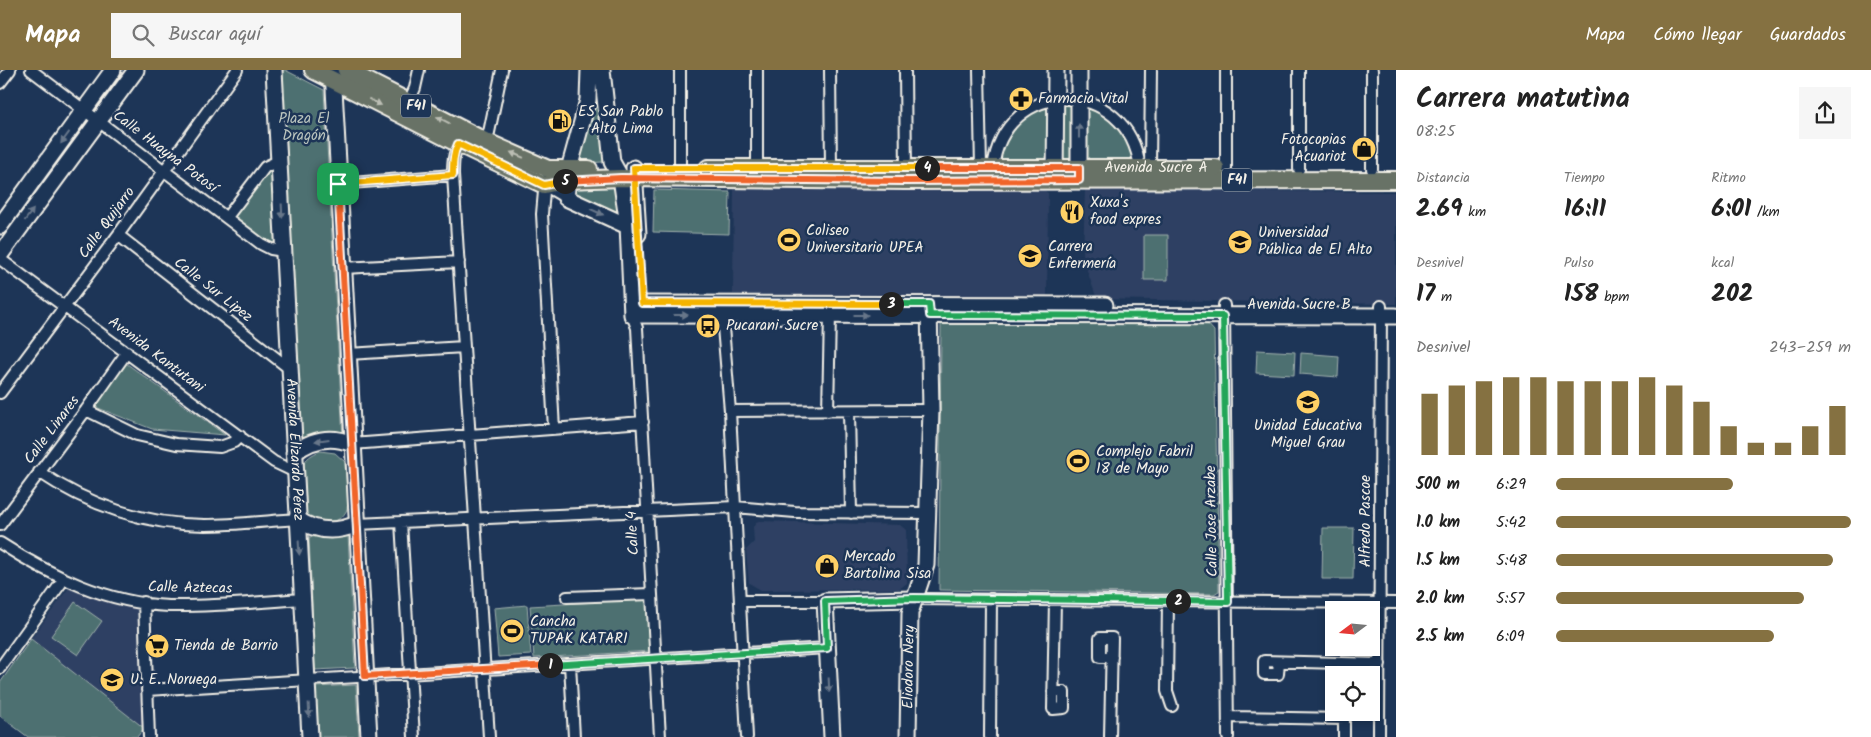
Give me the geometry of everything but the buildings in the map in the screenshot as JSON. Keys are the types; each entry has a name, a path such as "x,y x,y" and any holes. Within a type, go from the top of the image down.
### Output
{"main road":[{"name":"F41","path":"313,70 332,75 458,144 544,185 568,175 626,173"},
{"name":"F41","path":"346,70 487,142 568,175"},
{"name":"Avenida Sucre A","path":"626,173 680,168 831,168 906,174 990,162 1056,174"},
{"name":"Avenida Sucre A","path":"1079,174 1145,168 1396,169"},
{"name":"Avenida Sucre A","path":"626,173 1079,174 1396,180"}],"street":[{"path":"0,83 10,70"},
{"name":"Calle Huayna Potosí","path":"31,70 261,244 271,249 284,251"},
{"path":"0,226 113,70"},
{"path":"0,255 136,70"},
{"name":"Calle Quijarro","path":"0,393 118,235 237,70"},
{"name":"Avenida Elizardo Pérez","path":"274,70 310,737"},
{"path":"408,102 415,88 419,70"},
{"path":"487,142 502,70"},
{"path":"680,70 680,168"},
{"path":"756,70 758,168"},
{"path":"830,70 831,168"},
{"path":"905,70 906,174"},
{"path":"980,70 980,150 990,162"},
{"path":"1056,70 1056,174"},
{"path":"1078,70 1079,174"},
{"path":"1145,168 1151,70"},
{"path":"1226,70 1226,168"},
{"path":"1299,169 1300,70"},
{"path":"1372,70 1372,169"},
{"path":"598,72 612,162 626,173 633,228 637,313"},
{"path":"566,198 568,175 588,100 598,72"},
{"path":"332,75 369,737"},
{"path":"990,162 1002,135 1014,120 1037,104 1056,99 1079,99 1100,107 1120,122 1134,144 1145,168"},
{"path":"458,144 453,160 453,175 489,737"},
{"path":"980,150 990,162"},
{"path":"227,217 265,167 280,162"},
{"path":"548,168 544,185 542,214 554,429"},
{"path":"338,184 453,175"},
{"path":"544,185 566,198 633,228"},
{"name":"Calle Sur Lipez","path":"118,235 290,369"},
{"name":"Avenida Kantutani","path":"0,259 274,462 295,472"},
{"path":"343,268 459,262"},
{"name":"Avenida Sucre B","path":"637,313 830,315 929,310"},
{"name":"Avenida Sucre B","path":"637,313 929,310 1388,311"},
{"name":"Eliodoro Nery","path":"908,737 909,628 914,598 926,565 931,410 929,310"},
{"name":"Calle Jose Arzabe","path":"1224,310 1228,737"},
{"name":"Alfredo Pascoe","path":"1380,603 1388,311"},
{"name":"Calle 4","path":"637,313 660,737"},
{"path":"722,315 730,411 747,737"},
{"path":"828,411 830,315"},
{"path":"348,354 464,348"},
{"name":"Calle Linares","path":"0,525 127,352"},
{"path":"86,410 137,434 176,444 220,447 234,442 240,436"},
{"path":"730,411 931,410"},
{"path":"849,411 851,513"},
{"path":"294,453 306,444 319,440 340,440 352,444 643,422"},
{"path":"39,472 90,501 116,510 162,521 205,525 297,519 308,526 326,530 345,528 357,524 735,507 795,512 927,513"},
{"path":"402,522 414,737"},
{"name":"Calle Aztecas","path":"0,543 64,579 107,595 144,602 168,606 302,599"},
{"path":"0,668 64,579"},
{"path":"567,598 651,594"},
{"path":"740,601 914,598 1325,603"},
{"path":"990,737 991,599"},
{"path":"1053,692 1055,600"},
{"path":"825,601 832,737"},
{"path":"1168,601 1167,691 1172,706"},
{"path":"144,602 149,737"},
{"path":"1380,603 1396,603"},
{"path":"147,690 827,648"},
{"name":"Alfredo Pascoe","path":"1379,737 1380,656"},
{"path":"1110,737 1112,657"},
{"path":"1278,662 1380,664"},
{"path":"570,664 574,737"},
{"path":"1228,717 1344,719 1344,737"}],"shaded area":[{"path":"734,187 1044,190 1048,193 1047,296 1042,299 733,294"},
{"name":"Universidad Pública de El Alto","path":"1085,190 1396,192 1396,304 1097,299 1083,259"},
{"name":"Mercado Bartolina Sisa","path":"758,521 900,525 906,530 907,583 899,589 761,590 749,583 746,550 754,542 753,527"},
{"name":"U. E. Noruega","path":"76,587 134,605 137,609 144,728 31,639 68,589"}],"green space":[{"name":"Plaza El Dragón","path":"280,70 285,70 324,90 343,438 301,441"},
{"path":"599,88 605,160 603,162 583,163 580,160"},
{"path":"1069,103 1071,107 1071,159 1070,161 1062,161 1061,104"},
{"path":"1085,105 1103,114 1115,123 1130,145 1134,163 1086,163"},
{"path":"1043,106 1051,106 1051,160 1000,161 1006,143 1015,129 1027,117"},
{"path":"272,166 278,244 273,246 236,218 235,214"},
{"path":"615,185 620,217 573,197 575,186"},
{"path":"654,190 730,192 729,234 653,232"},
{"path":"1144,235 1168,235 1168,280 1144,280"},
{"name":"Complejo Fabril 18 de Mayo","path":"1207,323 1214,331 1219,591 1214,594 939,590 941,324"},
{"path":"1257,350 1295,352 1294,375 1256,373"},
{"path":"1301,353 1339,356 1338,377 1300,374"},
{"path":"123,361 225,435 152,429 93,406"},
{"path":"320,451 335,453 345,462 347,509 339,519 328,523 310,517 306,512 303,497 302,470 304,463"},
{"path":"1323,528 1354,528 1353,579 1322,579"},
{"path":"348,535 355,668 315,670 309,537"},
{"path":"647,599 650,651 534,658 530,606"},
{"path":"75,602 102,621 78,655 51,636"},
{"name":"Cancha TUPAK KATARI","path":"527,605 531,655 498,657 494,608"},
{"path":"31,639 144,728 137,737 28,737 0,716 0,683"},
{"path":"356,685 359,737 317,737 314,687"}],"place":[{"name":"Farmacia Vital","path":"1021,99"},
{"name":"ES San Pablo - Alto Lima","path":"560,121"},
{"name":"Fotocopias Acuariot","path":"1364,149"},
{"name":"Xuxa's food expres","path":"1072,212"},
{"name":"Coliseo Universitario UPEA","path":"789,240"},
{"name":"Universidad Pública de El Alto","path":"1240,242"},
{"name":"Carrera Enfermería","path":"1030,256"},
{"name":"Pucarani Sucre","path":"708,326"},
{"name":"Unidad Educativa Miguel Grau","path":"1308,402"},
{"name":"Complejo Fabril 18 de Mayo","path":"1078,461"},
{"name":"Mercado Bartolina Sisa","path":"827,566"},
{"name":"Cancha TUPAK KATARI","path":"512,631"},
{"name":"Tienda de Barrio","path":"157,646"},
{"name":"U. E. Noruega","path":"112,680"}],"route":[{"path":"338,184 365,676 827,648 825,601 914,598 1228,602 1223,316 930,315 929,304 642,303 635,178 634,168 1079,168 1079,180 906,181 635,178 621,178 567,180 544,185 458,144 453,160 453,175 338,184"}]}
